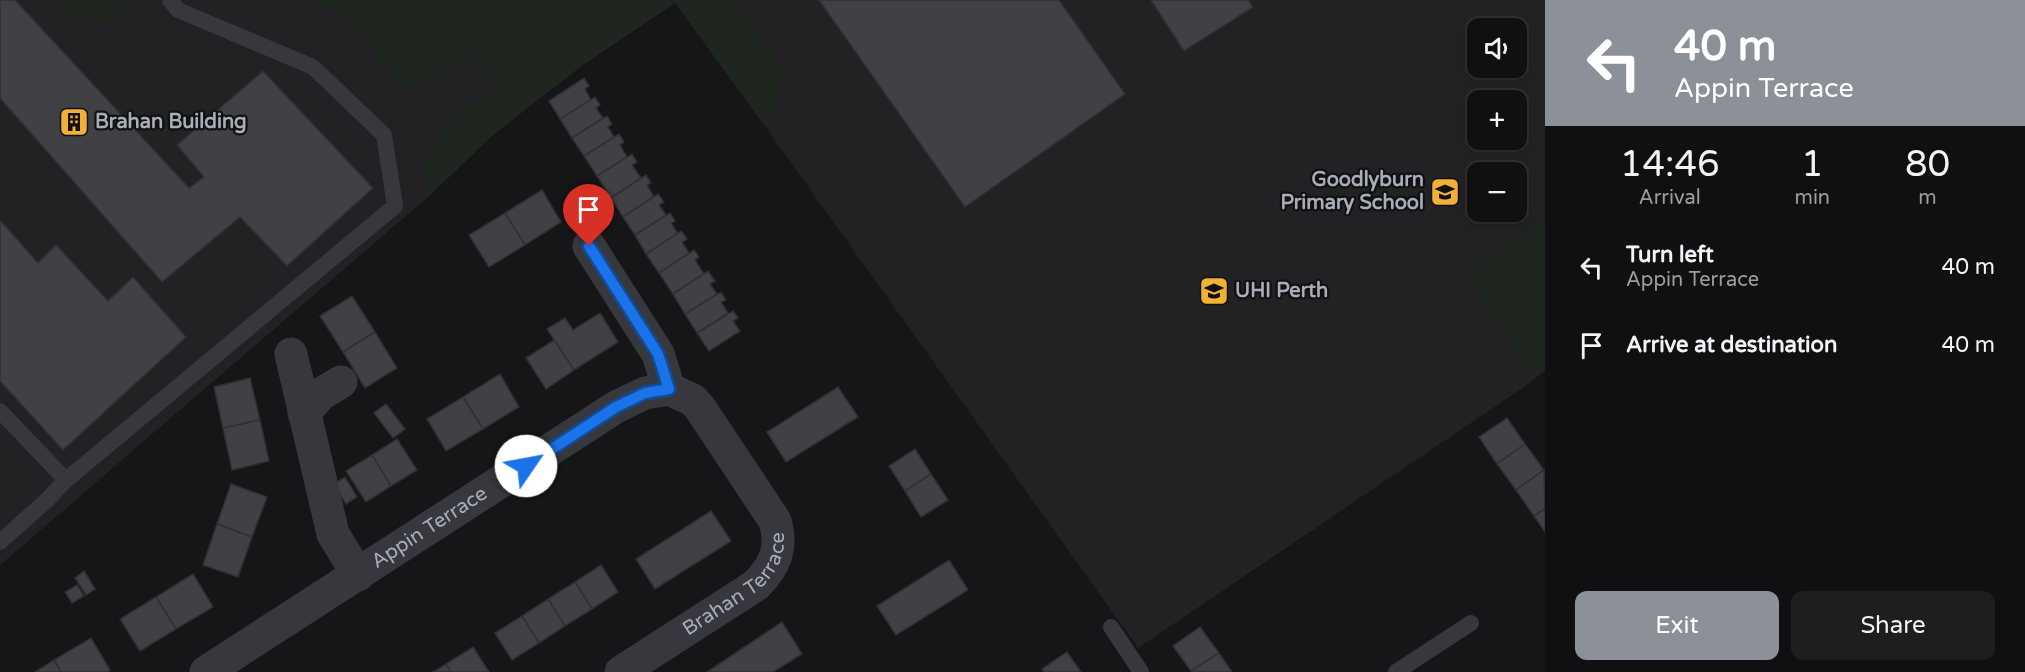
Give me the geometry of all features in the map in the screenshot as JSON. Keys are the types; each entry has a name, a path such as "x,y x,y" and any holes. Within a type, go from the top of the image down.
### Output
{"street":[{"path":"589,246 658,354 669,389"},
{"name":"Appin Terrace","path":"291,354 333,534 358,575"},
{"path":"304,412 321,394 340,382"},
{"name":"Appin Terrace","path":"206,672 616,407 645,393 669,389"},
{"name":"Brahan Terrace","path":"621,672 756,585 773,563 778,550 779,535 775,521 700,408 693,400 669,389"}],"lane":[{"path":"0,542 66,480 395,206 384,135 314,67 178,10 170,0"},
{"path":"0,411 66,480"},
{"path":"1396,672 1471,623"},
{"path":"1111,627 1141,672"}],"shaded area":[{"name":"UHI Perth","path":"0,0 1545,0 1545,371 1138,648 676,2 580,67 493,135 429,196 0,565"},
{"path":"61,0 125,0 123,10 101,24 66,11"},
{"path":"312,0 724,0 755,28 783,71 775,109 759,118 675,3 580,67 493,135 429,196 423,161 448,124 497,83 476,56 426,82 403,88 372,49 359,26 344,13 315,7"},
{"path":"1545,218 1545,371 1534,378 1465,272"}],"building":[{"name":"Brahan Building","path":"0,0 15,0 189,188 204,177 177,145 263,71 373,188 287,266 240,217 162,282 0,98"},
{"path":"819,0 1059,0 1125,94 965,207"},
{"path":"1151,0 1248,0 1253,7 1184,51"},
{"path":"584,78 589,86 585,89 591,100 560,119 549,101"},
{"path":"595,97 600,105 596,108 603,118 572,138 560,119"},
{"path":"607,116 612,124 608,127 614,137 584,156 572,138"},
{"path":"619,134 624,142 620,145 627,157 597,176 584,156"},
{"path":"632,154 637,162 632,165 641,178 611,198 597,176"},
{"path":"646,175 651,183 647,185 654,197 623,217 611,198"},
{"path":"542,190 561,222 525,245 505,213"},
{"path":"658,194 664,202 659,205 666,215 635,235 623,217"},
{"path":"505,213 525,245 489,267 469,235"},
{"path":"670,213 675,221 671,223 678,234 646,254 635,235"},
{"path":"0,220 38,263 56,245 108,301 133,277 186,337 63,450 0,381"},
{"path":"681,231 687,239 682,242 689,253 659,273 646,254"},
{"path":"694,250 699,257 695,260 704,274 673,294 659,273"},
{"path":"708,271 715,281 710,284 717,294 685,314 673,294"},
{"path":"721,292 726,300 721,302 728,313 697,333 685,314"},
{"path":"352,296 375,332 343,352 320,316"},
{"path":"733,311 738,318 733,321 740,331 709,351 697,333"},
{"path":"600,313 618,342 574,370 547,329 565,318 573,330"},
{"path":"375,332 397,368 365,388 343,352"},
{"path":"554,340 574,370 546,389 526,358"},
{"path":"500,374 519,407 483,429 463,397"},
{"path":"250,378 260,420 223,428 214,387"},
{"path":"838,387 858,417 786,462 767,432"},
{"path":"463,397 483,429 446,451 427,419"},
{"path":"386,404 405,429 393,438 374,413"},
{"path":"1507,418 1525,444 1497,464 1479,437"},
{"path":"260,420 269,461 232,470 223,428"},
{"path":"397,439 417,470 391,486 372,455"},
{"path":"1525,444 1544,470 1516,490 1497,464"},
{"path":"915,449 931,474 905,491 889,466"},
{"path":"372,455 391,486 366,502 346,471"},
{"path":"1544,470 1545,509 1534,516 1516,490"},
{"path":"931,474 948,500 921,517 905,491"},
{"path":"345,477 357,497 346,504 334,484"},
{"path":"231,484 267,497 252,537 217,524"},
{"path":"1545,509 1545,532 1534,516"},
{"path":"711,511 731,541 655,589 636,559"},
{"path":"217,524 252,537 238,577 203,565"},
{"path":"949,560 968,590 896,635 877,606"},
{"path":"601,565 618,592 592,609 575,582"},
{"path":"84,571 95,589 86,595 75,578"},
{"path":"193,574 213,607 176,629 156,597"},
{"path":"575,582 592,609 565,626 548,599"},
{"path":"77,585 84,596 72,603 65,592"},
{"path":"156,597 176,629 140,651 120,619"},
{"path":"548,599 565,626 539,643 522,616"},
{"path":"522,616 539,643 512,660 495,633"},
{"path":"782,622 802,654 773,672 707,672"},
{"path":"1200,627 1219,653 1191,671 1173,646"},
{"path":"91,638 110,670 107,672 61,672 54,660"},
{"path":"473,647 489,672 451,672 446,664"},
{"path":"1067,652 1081,672 1044,672 1042,669"},
{"path":"1219,653 1232,672 1191,672 1191,671"},
{"path":"54,660 61,672 35,672"},
{"path":"446,664 451,672 433,672"}],"place":[{"name":"Brahan Building","path":"74,122"},
{"name":"Goodlyburn Primary School","path":"1445,192"},
{"name":"UHI Perth","path":"1214,291"}],"route":[{"path":"526,466 616,407 645,393 669,389 658,354 589,246"}]}
